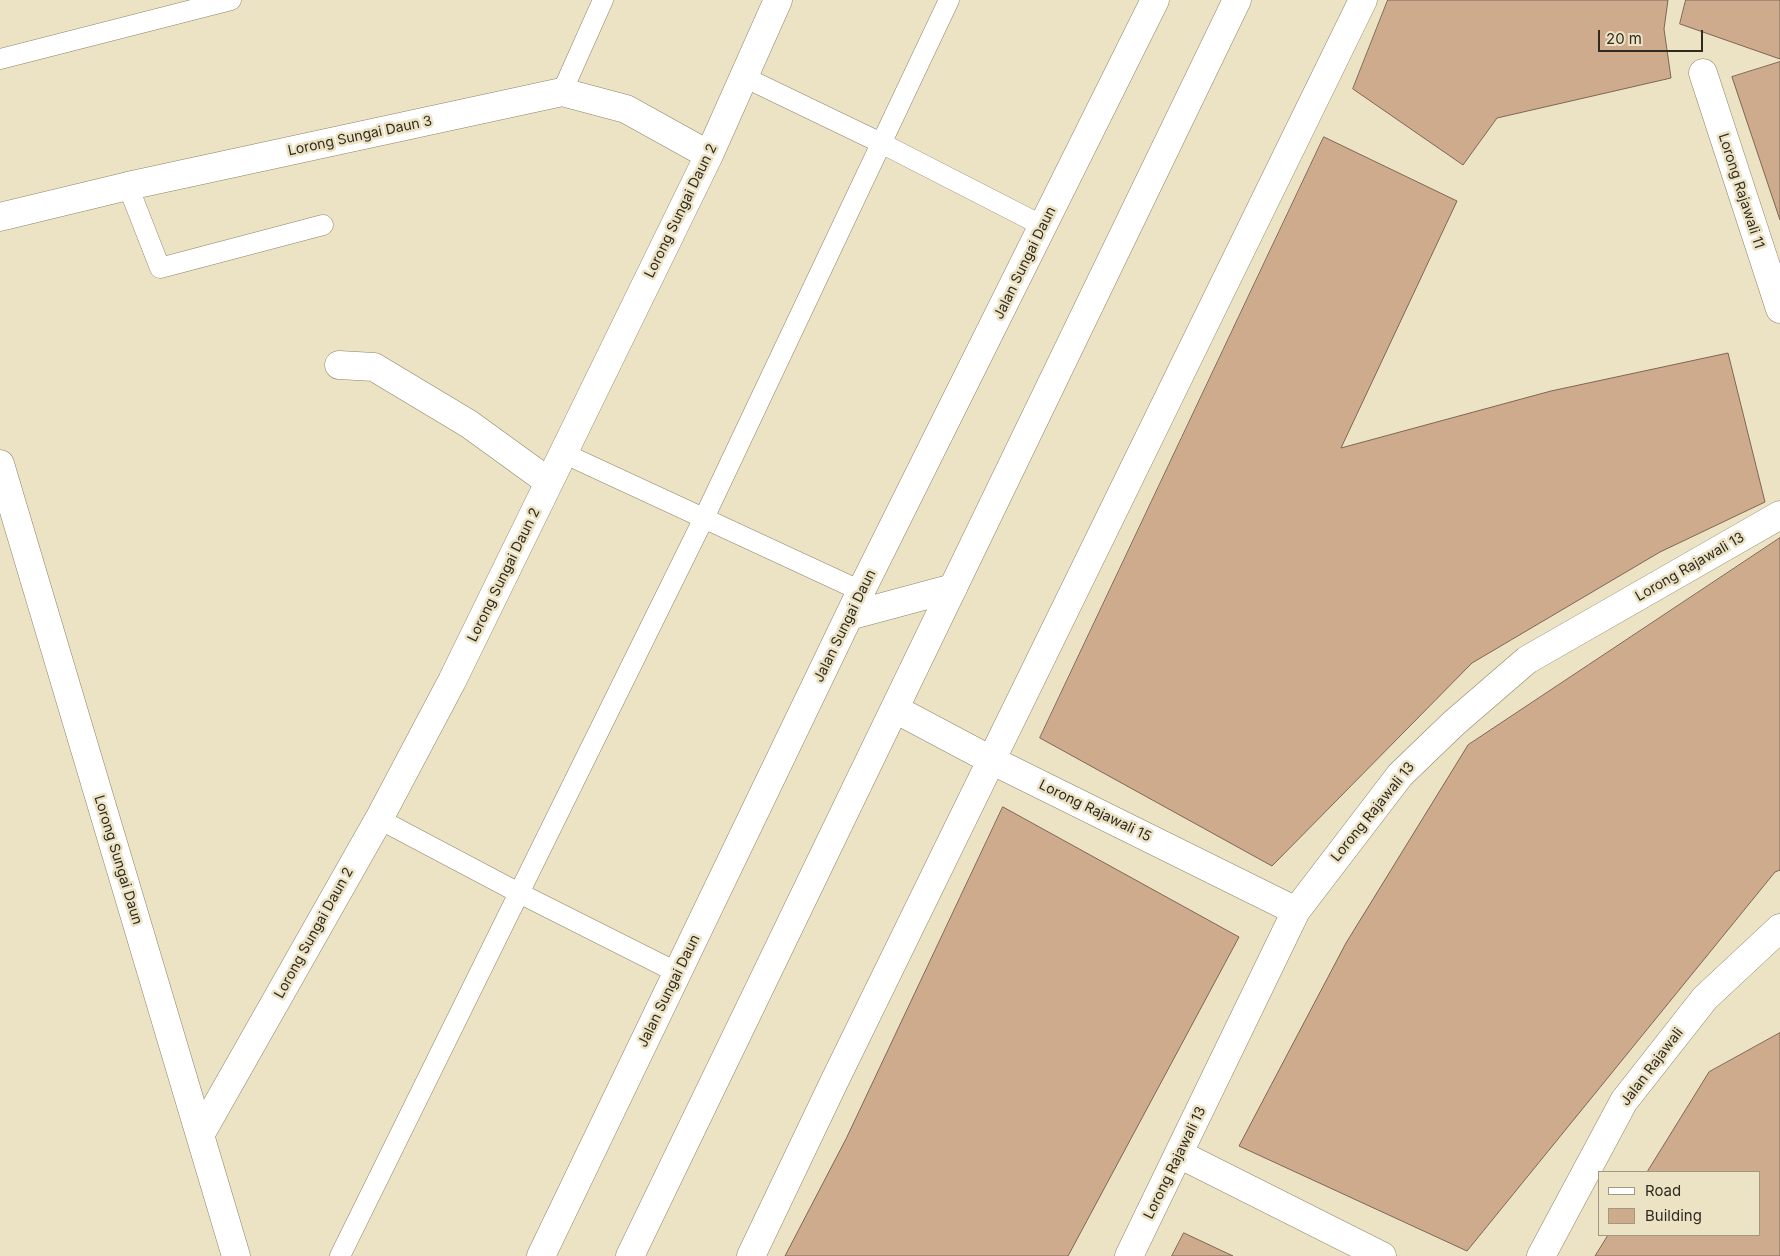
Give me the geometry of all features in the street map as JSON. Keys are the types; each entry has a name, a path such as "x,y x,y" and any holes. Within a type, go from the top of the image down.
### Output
{"street":[{"name":"Lorong Sungai Daun 2","path":"200,1135 379,819 452,681 709,155 778,0"},
{"name":"Jalan Sungai Daun","path":"542,1256 861,591 1155,0"},
{"path":"630,1256 1237,0"},
{"path":"751,1256 991,760 1363,0"},
{"name":"Lorong Rajawali 11","path":"1703,74 1780,309"},
{"name":"Lorong Sungai Daun 3","path":"0,217 128,186 562,92 626,108 709,155"},
{"path":"339,365 374,367 469,424 549,482"},
{"name":"Lorong Sungai Daun","path":"0,464 236,1256"},
{"name":"Lorong Rajawali 13","path":"1130,1256 1296,911 1400,775 1454,723 1527,660 1780,515"},
{"path":"850,616 953,588"},
{"name":"Lorong Rajawali 15","path":"895,709 991,760 1296,911"},
{"name":"Jalan Rajawali","path":"1541,1256 1624,1101 1705,998 1780,928"},
{"path":"1179,1154 1382,1256"}],"lane":[{"path":"0,59 231,0"},
{"path":"562,92 603,0"},
{"path":"340,1256 704,518 949,0"},
{"path":"744,77 881,143 1043,226"},
{"path":"128,186 160,268 323,225"},
{"path":"563,453 861,591"},
{"path":"379,819 519,894 678,973"}],"building":[{"path":"1388,0 1668,0 1664,29 1671,78 1497,118 1463,165 1353,89"},
{"path":"1686,0 1780,0 1780,59 1680,24"},
{"path":"1780,62 1780,220 1732,77"},
{"path":"1324,137 1457,201 1341,448 1551,391 1728,353 1765,502 1660,552 1472,663 1272,866 1040,738"},
{"path":"1780,538 1780,870 1775,872 1467,1251 1239,1146 1346,943 1468,745"},
{"path":"1003,807 1239,937 1068,1256 785,1256 846,1139"},
{"path":"1780,1033 1780,1256 1595,1256 1607,1236 1760,1236 1760,1171 1648,1171 1709,1072"},
{"path":"1184,1233 1233,1256 1172,1256"}]}
